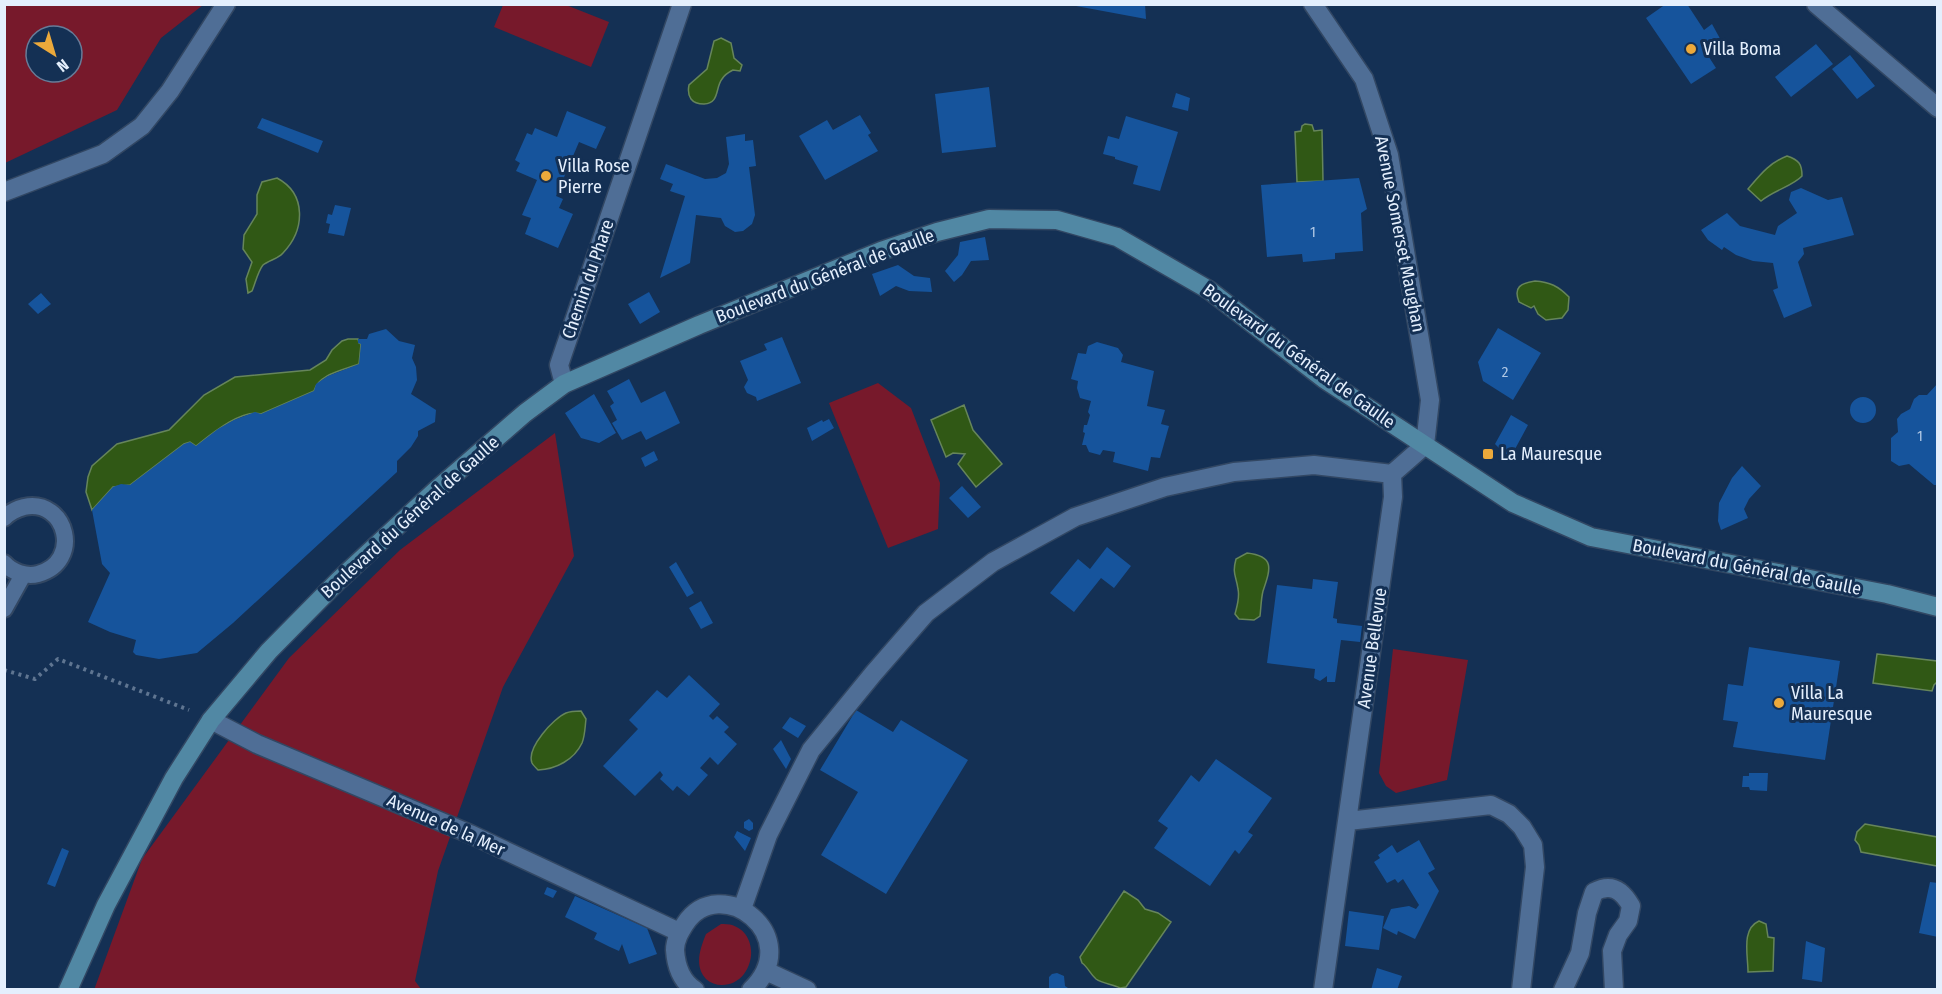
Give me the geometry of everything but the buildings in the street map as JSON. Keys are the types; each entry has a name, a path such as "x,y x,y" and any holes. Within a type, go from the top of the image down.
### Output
{"street":[{"path":"4,192 103,154 142,126 170,91 226,4"},
{"name":"Chemin du Phare","path":"564,384 559,365 681,4"},
{"name":"Avenue Somerset Maughan","path":"1313,4 1364,79 1389,155 1430,400 1425,445"},
{"path":"1816,4 1938,108"},
{"name":"Boulevard du Général de Gaulle","path":"68,990 112,894 174,778 211,720 269,651 339,579 525,413 564,384 731,312 881,251 937,232 989,219 1057,220 1116,237 1209,290 1324,379 1513,503 1591,537 1887,594 1938,607"},
{"path":"742,909 768,836 811,750 926,614 993,562 1075,517 1165,487 1234,472 1314,465 1392,474 1425,445"},
{"name":"Avenue Bellevue","path":"1323,990 1393,497 1392,474"},
{"name":"Avenue de la Mer","path":"211,720 257,744 470,834 679,932"},
{"path":"1348,821 1491,805 1509,813 1533,844 1535,867 1521,990"},
{"path":"1563,990 1580,953 1587,913 1594,892 1605,887 1625,896 1631,906 1628,921 1618,935 1612,951 1614,990"},
{"path":"695,990 681,975 676,961 675,946 679,932 699,910 728,905 742,909 755,917 764,929 769,942 770,957 766,971 751,990"},
{"path":"766,971 807,990"}],"lane":[{"path":"4,519 18,508 41,507 52,513 60,522 65,544 62,555 46,572 23,575 5,566"},
{"path":"4,609 23,575"}],"path":[{"path":"4,670 35,679 58,658 211,720"}],"shaded area":[{"path":"4,5 203,5 161,38 117,110 5,163"},
{"path":"503,5 566,5 609,22 591,67 494,27"},
{"path":"721,38 731,43 734,58 742,65 740,71 733,70 724,76 713,101 704,104 695,102 689,96 689,85 707,69 714,41"},
{"path":"1305,124 1312,125 1314,131 1322,130 1323,181 1297,182 1295,132 1301,131"},
{"path":"1787,156 1799,163 1802,176 1794,183 1761,201 1748,189 1770,166"},
{"path":"277,178 294,193 300,213 299,223 290,244 281,255 263,265 252,291 248,293 246,279 252,262 243,249 244,235 257,214 257,195 262,182"},
{"path":"1535,281 1553,285 1569,297 1568,310 1562,318 1546,320 1538,314 1534,306 1531,308 1519,302 1517,293 1519,287"},
{"path":"348,339 358,339 361,344 359,364 321,380 314,391 261,414 253,413 236,419 196,446 190,442 184,444 130,485 113,487 92,510 86,492 92,466 117,444 169,430 204,395 235,377 310,370 326,360 332,350"},
{"path":"878,383 911,408 940,483 938,529 888,548 829,403"},
{"path":"964,405 973,430 1002,464 976,487 958,464 965,454 953,453 946,457 931,420"},
{"path":"555,433 574,556 503,687 438,871 415,981 421,989 94,990 142,859 289,658 400,550"},
{"path":"1247,553 1263,557 1267,561 1269,571 1262,594 1260,616 1254,620 1239,619 1235,614 1239,596 1234,571 1235,564 1236,559"},
{"path":"1393,649 1468,660 1447,780 1396,793 1386,786 1379,773"},
{"path":"1877,654 1937,661 1937,682 1932,691 1873,683"},
{"path":"581,711 586,719 584,737 579,749 564,762 551,768 538,770 532,763 531,757 542,734 566,713"},
{"path":"1865,824 1937,837 1937,866 1861,852 1855,840 1857,832"},
{"path":"1124,891 1138,900 1145,909 1158,913 1171,922 1126,987 1120,988 1096,979 1082,963 1080,957"},
{"path":"1759,921 1766,924 1768,937 1774,938 1773,971 1748,972 1748,936 1753,925"},
{"path":"721,924 739,928 749,941 751,949 749,966 744,974 736,981 726,985 715,984 706,979 699,963 700,951 706,934"}],"place":[{"name":"Villa Boma","path":"1691,49"},
{"name":"Villa Rose Pierre","path":"546,176"},
{"name":"La Mauresque","path":"1488,454"},
{"name":"Villa La Mauresque","path":"1779,703"}]}
